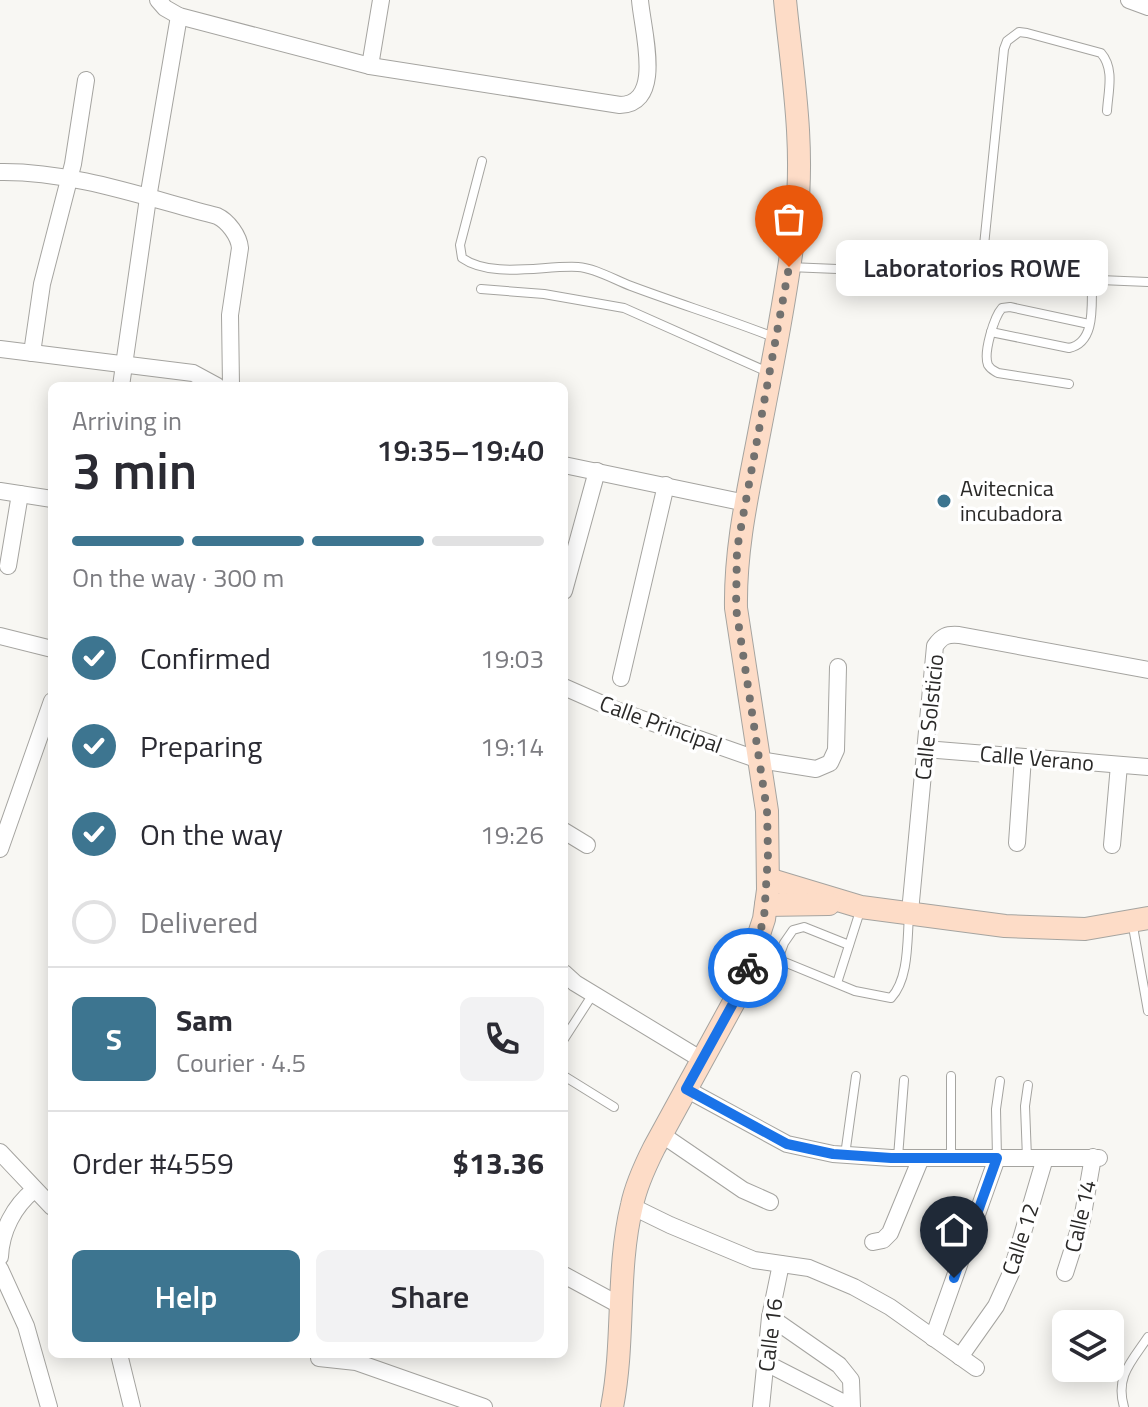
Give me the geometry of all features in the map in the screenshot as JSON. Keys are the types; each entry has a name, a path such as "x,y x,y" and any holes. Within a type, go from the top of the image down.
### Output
{"main road":[{"path":"612,1407 621,1352 631,1206 641,1175 661,1134 741,989 766,905 767,811 736,608 737,549 771,374 797,214 796,108 785,0"},
{"path":"768,879 856,905"},
{"path":"766,905 856,905 1045,930 1085,929 1140,920"}],"street":[{"path":"158,0 179,16 370,66 630,105 638,100 647,82 640,0"},
{"path":"370,66 381,0"},
{"path":"1129,0 1148,7"},
{"path":"122,382 148,198 179,16"},
{"path":"32,353 47,257 70,178 86,80"},
{"path":"0,172 22,171 70,178 222,218 239,241 240,248 229,336 231,382"},
{"path":"0,349 193,373 210,382"},
{"path":"568,466 746,503"},
{"path":"568,576 597,471"},
{"path":"621,678 666,485"},
{"path":"0,491 48,498"},
{"path":"8,566 20,494"},
{"name":"Calle Solsticio","path":"910,912 935,646 940,638 948,634 1148,670"},
{"path":"0,636 48,648"},
{"name":"Calle Principal","path":"568,689 616,710 759,760 816,769 830,763 836,750 838,667"},
{"path":"0,849 48,712"},
{"name":"Calle Verano","path":"925,749 1148,767"},
{"path":"1017,843 1023,757"},
{"path":"1112,845 1119,765"},
{"path":"568,833 587,845"},
{"path":"568,976 702,1060"},
{"path":"686,1089 787,1144 845,1155 898,1158 1045,1158"},
{"path":"661,1134 743,1190 770,1202"},
{"path":"0,1152 48,1203"},
{"path":"873,1242 883,1240 890,1233 921,1158"},
{"path":"933,1338 997,1158"},
{"name":"Calle 14","path":"1045,1158 1096,1158 1082,1220 1065,1273"},
{"name":"Calle 12","path":"960,1357 996,1306 1011,1273 1045,1158"},
{"path":"0,1257 0,1239 10,1218 34,1190"},
{"path":"631,1206 754,1260 809,1268 854,1287 890,1307 976,1368"},
{"name":"Calle 16","path":"761,1407 770,1317 781,1264"},
{"path":"0,1269 26,1326 49,1407"},
{"path":"568,1277 623,1307"},
{"path":"766,1363 852,1407 851,1380 839,1365 770,1317"},
{"path":"120,1358 132,1407"},
{"path":"319,1358 356,1362 484,1407"}],"lane":[{"path":"981,275 1007,41 1019,32 1027,33 1101,53 1110,73 1107,111"},
{"path":"482,161 460,245 462,258 469,263 515,269 580,267 720,315 777,339"},
{"path":"789,267 1148,282"},
{"path":"991,332 1069,348 1080,345 1087,337 1092,280"},
{"path":"481,289 544,294 624,308 771,374"},
{"path":"1069,384 998,373 990,369 987,361 996,317 1002,308 1089,324"},
{"path":"837,983 849,945 856,905"},
{"path":"755,949 855,991 891,998 898,990 905,962 910,912"},
{"path":"1140,920 1148,1011"},
{"path":"778,959 793,930 804,927 849,945"},
{"path":"568,1033 594,994"},
{"path":"845,1155 856,1076"},
{"path":"951,1076 951,1158"},
{"path":"568,1078 614,1107"},
{"path":"898,1158 904,1080"},
{"path":"997,1158 996,1109 1000,1081"},
{"path":"1027,1158 1025,1106 1028,1085"},
{"path":"1124,1407 1120,1381 1148,1337"}],"way so far":[{"path":"748,968 764,919 768,890 767,811 736,608 735,581 737,549 789,267"}],"place":[{"name":"Laboratorios ROWE","path":"789,267"},
{"name":"Avitecnica incubadora","path":"944,501"}],"route":[{"path":"748,968 741,989 686,1089 787,1144 833,1154 891,1158 997,1158 954,1278"}]}
